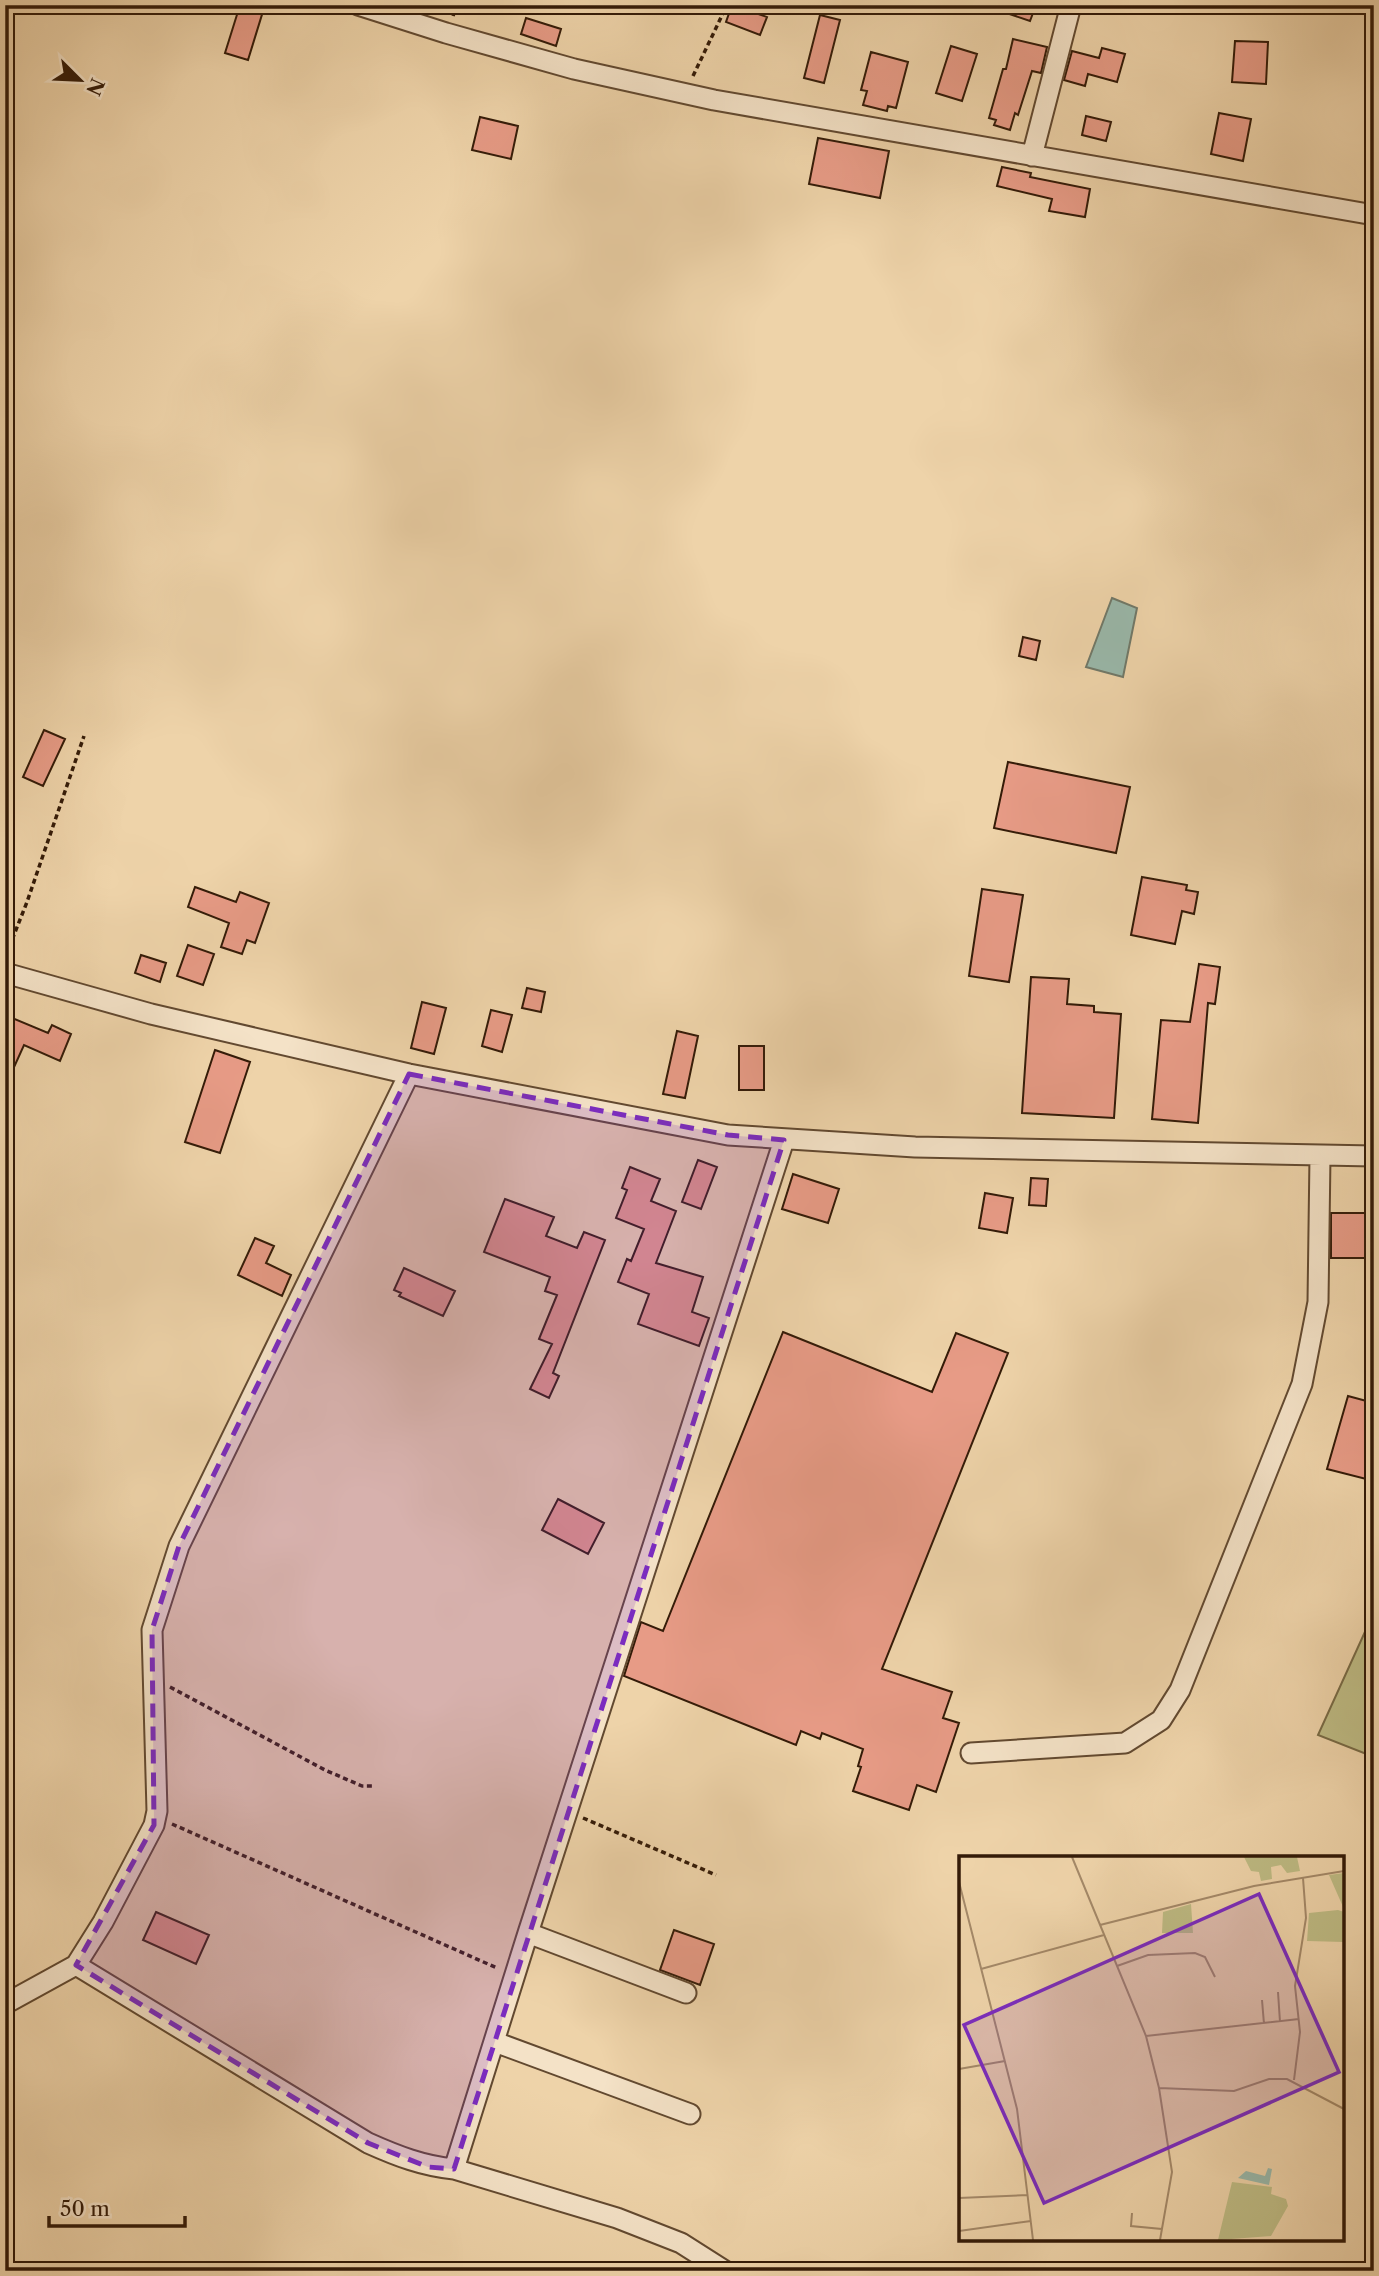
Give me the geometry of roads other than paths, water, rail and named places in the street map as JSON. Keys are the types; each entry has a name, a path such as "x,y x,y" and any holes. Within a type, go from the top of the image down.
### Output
{"street":[{"path":"358,5 574,69 685,94 1374,215"},
{"path":"1032,156 1071,5"},
{"path":"5,973 151,1014 410,1074 727,1135 915,1147 1374,1156"},
{"path":"5,2004 76,1965 103,1922 154,1825 157,1811 152,1630 179,1546 410,1074"},
{"path":"454,2169 784,1140"},
{"path":"971,1753 1125,1743 1161,1720 1180,1690 1302,1384 1318,1302 1320,1156"},
{"path":"528,1933 686,1993"},
{"path":"76,1965 368,2143 408,2161 428,2167 454,2169 617,2218 681,2243 725,2271"},
{"path":"495,2042 690,2114"}]}
